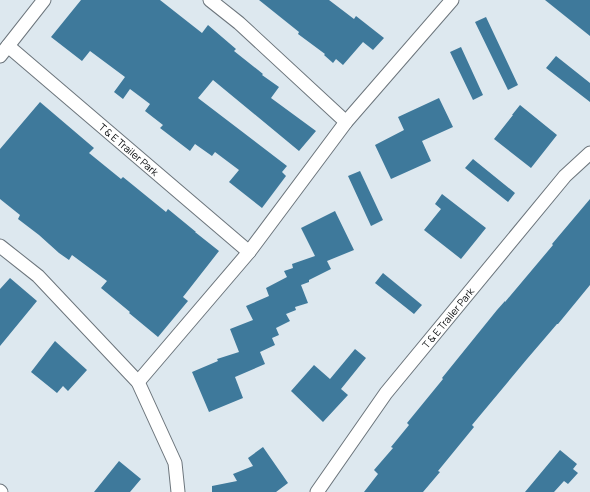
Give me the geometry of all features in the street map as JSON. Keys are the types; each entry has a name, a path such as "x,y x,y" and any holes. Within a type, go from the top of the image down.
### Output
{"street":[{"name":"T & E Trailer Park","path":"44,0 4,51 249,252"},
{"path":"210,0 239,23 346,122"},
{"path":"138,382 249,252 346,122 452,0"},
{"name":"T & E Trailer Park","path":"317,492 386,393 565,176 590,153"},
{"path":"0,246 38,276 138,382 175,463 178,492"}],"building":[{"path":"81,0 160,0 202,33 208,25 236,49 234,51 263,74 262,75 279,87 271,98 316,131 299,151 213,80 198,98 287,166 282,172 286,176 262,208 229,182 239,170 215,152 212,156 195,144 190,151 160,128 163,125 145,111 150,104 130,89 123,99 114,92 125,77 90,51 82,61 51,37"},
{"path":"259,0 329,0 354,19 356,16 384,38 373,50 363,42 343,65 336,59 333,63 324,55 325,54 298,34 299,32"},
{"path":"545,0 590,0 590,36"},
{"path":"486,17 518,85 508,90 475,22"},
{"path":"461,47 483,95 473,100 450,52"},
{"path":"556,56 590,83 590,102 546,68"},
{"path":"439,98 453,127 422,141 431,161 391,179 375,145 404,130 398,117"},
{"path":"40,102 94,148 89,153 121,179 123,177 166,212 168,209 219,251 183,297 188,301 158,337 101,288 107,281 72,255 69,260 59,253 18,219 20,215 0,199 0,149"},
{"path":"520,105 557,135 531,168 494,139"},
{"path":"473,159 515,193 508,202 465,168"},
{"path":"360,171 383,220 371,226 348,176"},
{"path":"442,194 486,228 461,259 424,230 441,209 435,204"},
{"path":"590,199 590,285 472,425 474,427 423,492 364,492 378,474 374,470 393,448 391,447 409,425 407,423 497,310"},
{"path":"335,211 354,250 327,261 331,269 301,285 308,303 295,307 296,310 286,314 290,321 276,328 279,335 272,338 275,345 260,352 265,364 235,377 243,398 209,412 192,372 218,361 217,359 239,352 230,329 253,320 246,306 269,296 266,288 287,277 284,271 293,268 292,264 315,256 301,228"},
{"path":"383,273 422,305 414,314 375,283"},
{"path":"10,278 37,301 0,346 0,289"},
{"path":"55,341 87,370 68,391 63,386 57,393 31,372"},
{"path":"355,349 366,358 341,389 348,395 323,422 291,391 314,365 330,379"},
{"path":"263,447 288,483 276,492 212,492 212,486 237,481 233,474 253,466 248,458"},
{"path":"560,450 577,464 573,469 578,473 568,484 564,481 554,492 525,492"},
{"path":"119,461 141,479 130,492 94,492"}]}
